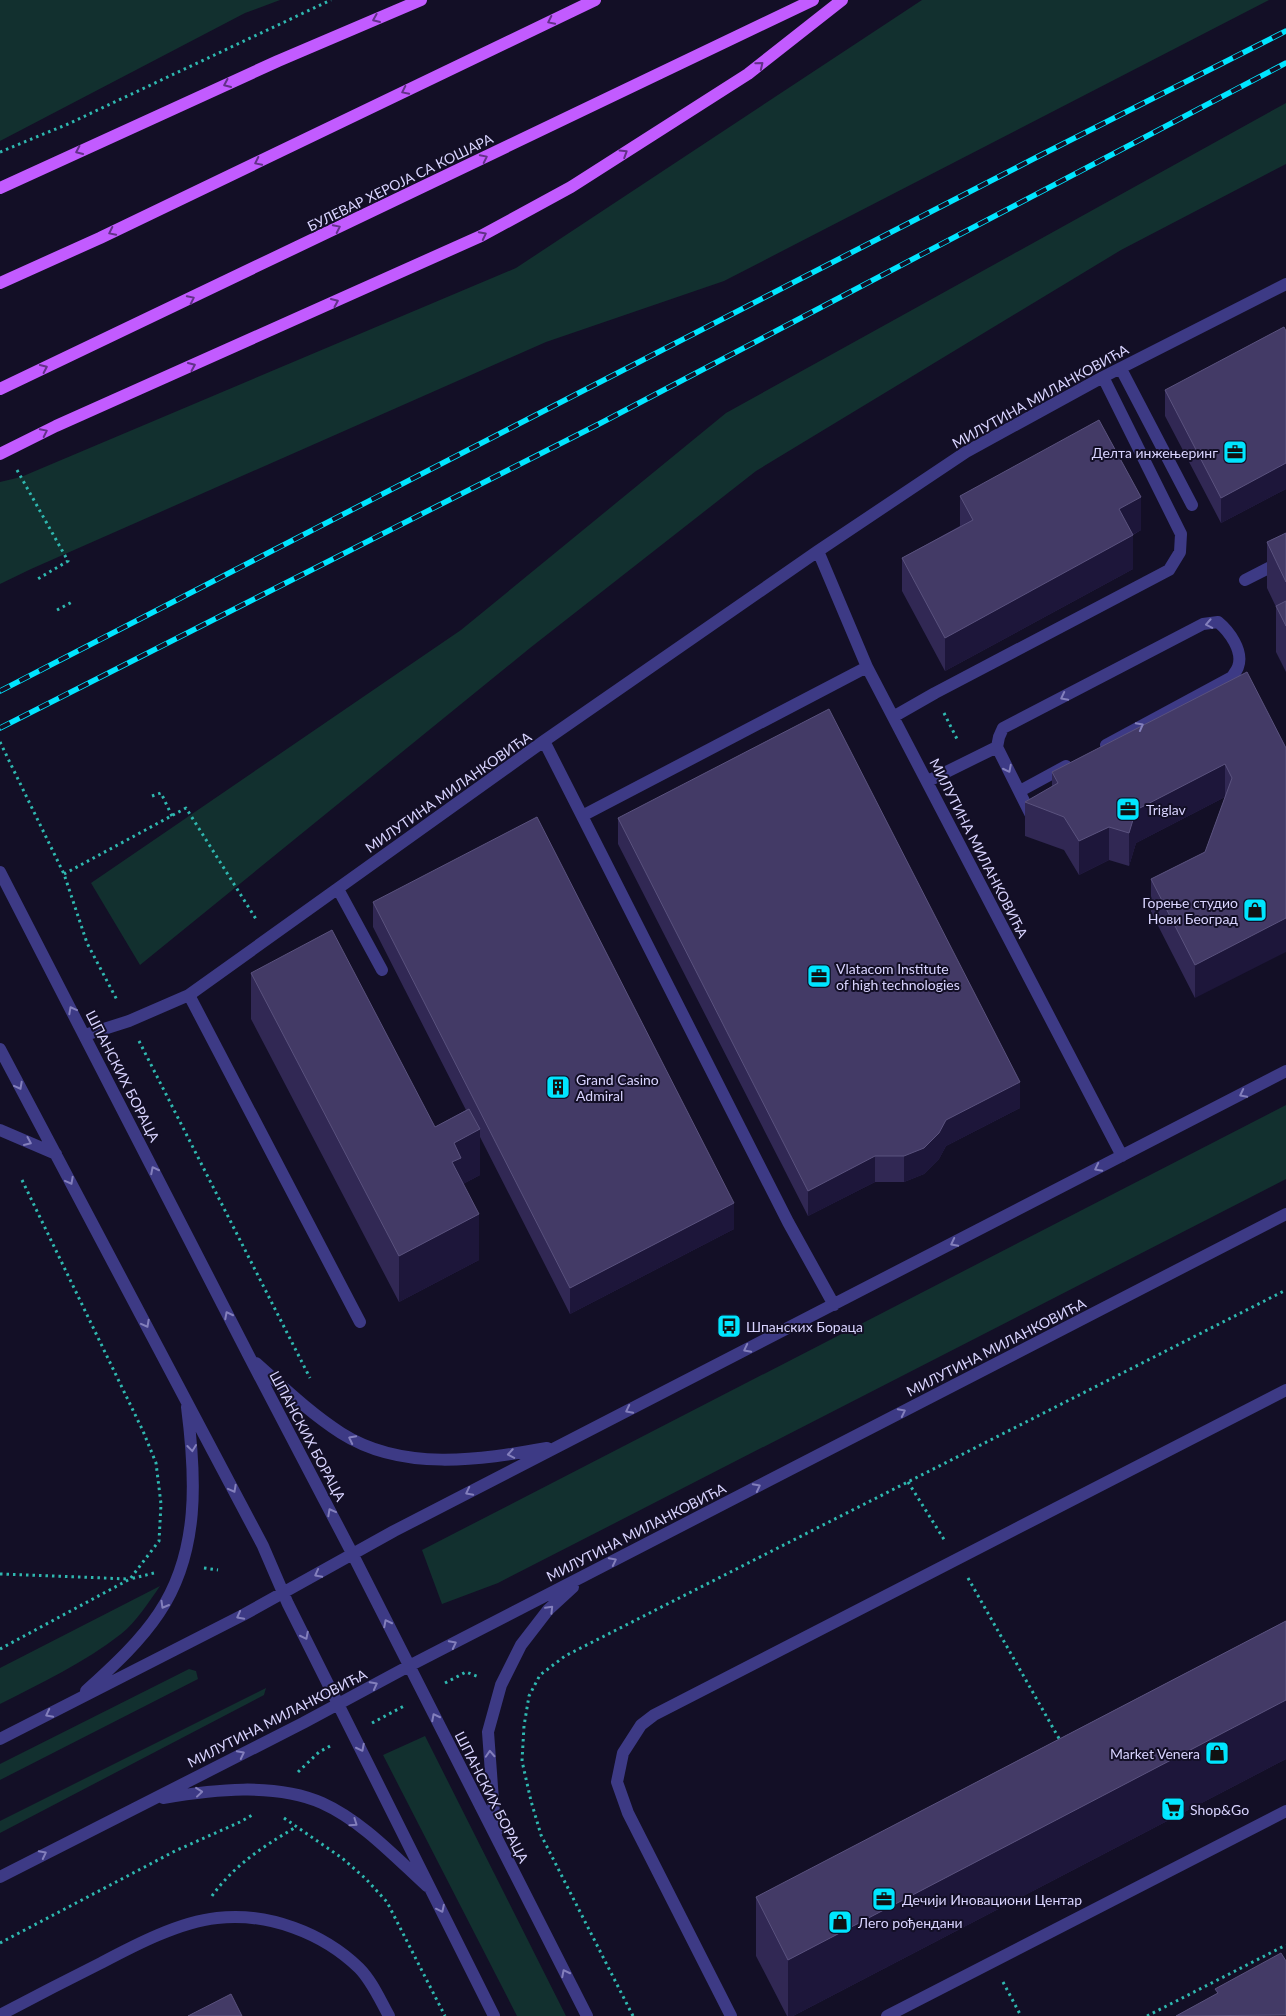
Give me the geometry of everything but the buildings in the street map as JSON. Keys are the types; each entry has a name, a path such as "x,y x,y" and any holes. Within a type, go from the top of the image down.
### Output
{"main road":[{"path":"0,188 269,65 421,0"},
{"path":"0,283 109,234 595,0"},
{"name":"БУЛЕВАР ХЕРОЈА СА КОШАРА","path":"0,389 812,0"},
{"path":"0,454 56,426 481,236 571,186 748,74 842,0"}],"street":[{"name":"МИЛУТИНА МИЛАНКОВИЋА","path":"85,1035 129,1021 189,995 544,741 818,551 966,452 1103,377 1286,284"},
{"path":"1121,369 1192,505"},
{"path":"893,717 1169,570 1180,552 1181,534 1103,377"},
{"name":"МИЛУТИНА МИЛАНКОВИЋА","path":"818,551 867,667 1122,1156"},
{"path":"1245,580 1286,559"},
{"path":"1037,828 997,747 998,737 1003,728 1203,624 1218,622 1227,629 1239,654 1238,667 1232,677 1094,751"},
{"path":"582,816 867,667"},
{"path":"544,741 788,1222 834,1305"},
{"path":"928,781 997,747"},
{"path":"1020,791 1076,760"},
{"name":"ШПАНСКИХ БОРАЦА","path":"0,872 353,1555 587,2016"},
{"path":"338,888 382,970"},
{"path":"189,995 360,1322"},
{"path":"0,1049 263,1546 283,1592 494,2016"},
{"path":"0,1739 243,1615 394,1531 1286,1072"},
{"path":"0,1130 56,1154"},
{"name":"МИЛУТИНА МИЛАНКОВИЋА","path":"0,1877 339,1704 409,1666 1286,1214"},
{"path":"250,1358 315,1414 341,1433 370,1448 398,1456 449,1460 493,1457 559,1446"},
{"path":"731,2016 628,1813 617,1782 623,1753 641,1725 654,1715 1286,1390"},
{"path":"77,1700 132,1647 158,1614 183,1566 189,1531 194,1457 186,1400"},
{"path":"504,1854 494,1814 488,1732 501,1685 521,1645 548,1610 585,1576"},
{"path":"151,1800 201,1792 279,1790 322,1803 355,1823 432,1891"},
{"path":"887,2016 1286,1811"},
{"path":"0,2015 144,1941 193,1923 216,1918 246,1918 276,1923 317,1937 360,1968 373,1985 389,2016"}],"path":[{"path":"0,152 68,124 331,0"},
{"path":"21,477 68,561 36,580"},
{"path":"57,610 74,601"},
{"path":"935,693 968,762"},
{"path":"0,742 64,874 87,943 106,982 129,1021 312,1381"},
{"path":"152,796 161,793 172,816"},
{"path":"64,874 186,808 250,910"},
{"path":"22,1180 143,1431 156,1463 161,1504 159,1541 130,1580"},
{"path":"634,2016 541,1835 531,1801 522,1761 524,1726 529,1696 540,1675 565,1656 1286,1290"},
{"path":"908,1482 957,1559 1062,1744"},
{"path":"0,1649 130,1580 161,1571"},
{"path":"0,1574 130,1580"},
{"path":"0,1943 175,1851 240,1822 267,1806 279,1790 319,1752 466,1672 529,1696"},
{"path":"267,1806 342,1858 366,1879 387,1902 445,2016"},
{"path":"193,1923 220,1884 255,1852 296,1827"},
{"path":"1147,2016 1286,1945"},
{"path":"992,1962 1021,2016"}],"green space":[{"path":"0,0 280,0 245,13 0,141"},
{"path":"922,0 1269,0 724,281 546,342 0,584 0,482 21,477 516,268"},
{"path":"1286,103 1286,164 1121,250 756,471 530,648 140,965 91,883 461,630 726,413"},
{"path":"1286,1105 1286,1179 498,1583 442,1604 422,1550"},
{"path":"160,1586 142,1612 121,1634 62,1672 0,1704 0,1668"},
{"path":"189,1669 196,1671 198,1679 0,1780 0,1764"},
{"path":"266,1688 264,1695 0,1833 0,1821"},
{"path":"425,1736 566,2016 517,2016 383,1755"}],"railway":[{"path":"0,691 1037,157 1286,31"},
{"path":"0,728 599,424 1286,63"}],"place":[{"name":"Делта инжењеринг","path":"1235,452"},
{"name":"Triglav","path":"1128,809"},
{"name":"Горење студио Нови Београд","path":"1255,910"},
{"name":"Vlatacom Institute of high technologies","path":"819,976"},
{"name":"Grand Casino Admiral","path":"558,1087"},
{"name":"Шпанских Бораца","path":"729,1326"},
{"name":"Market Venera","path":"1217,1753"},
{"name":"Shop&Go","path":"1173,1809"},
{"name":"Дечији Иновациони Центар","path":"884,1899"},
{"name":"Лего рођендани","path":"840,1922"}]}
